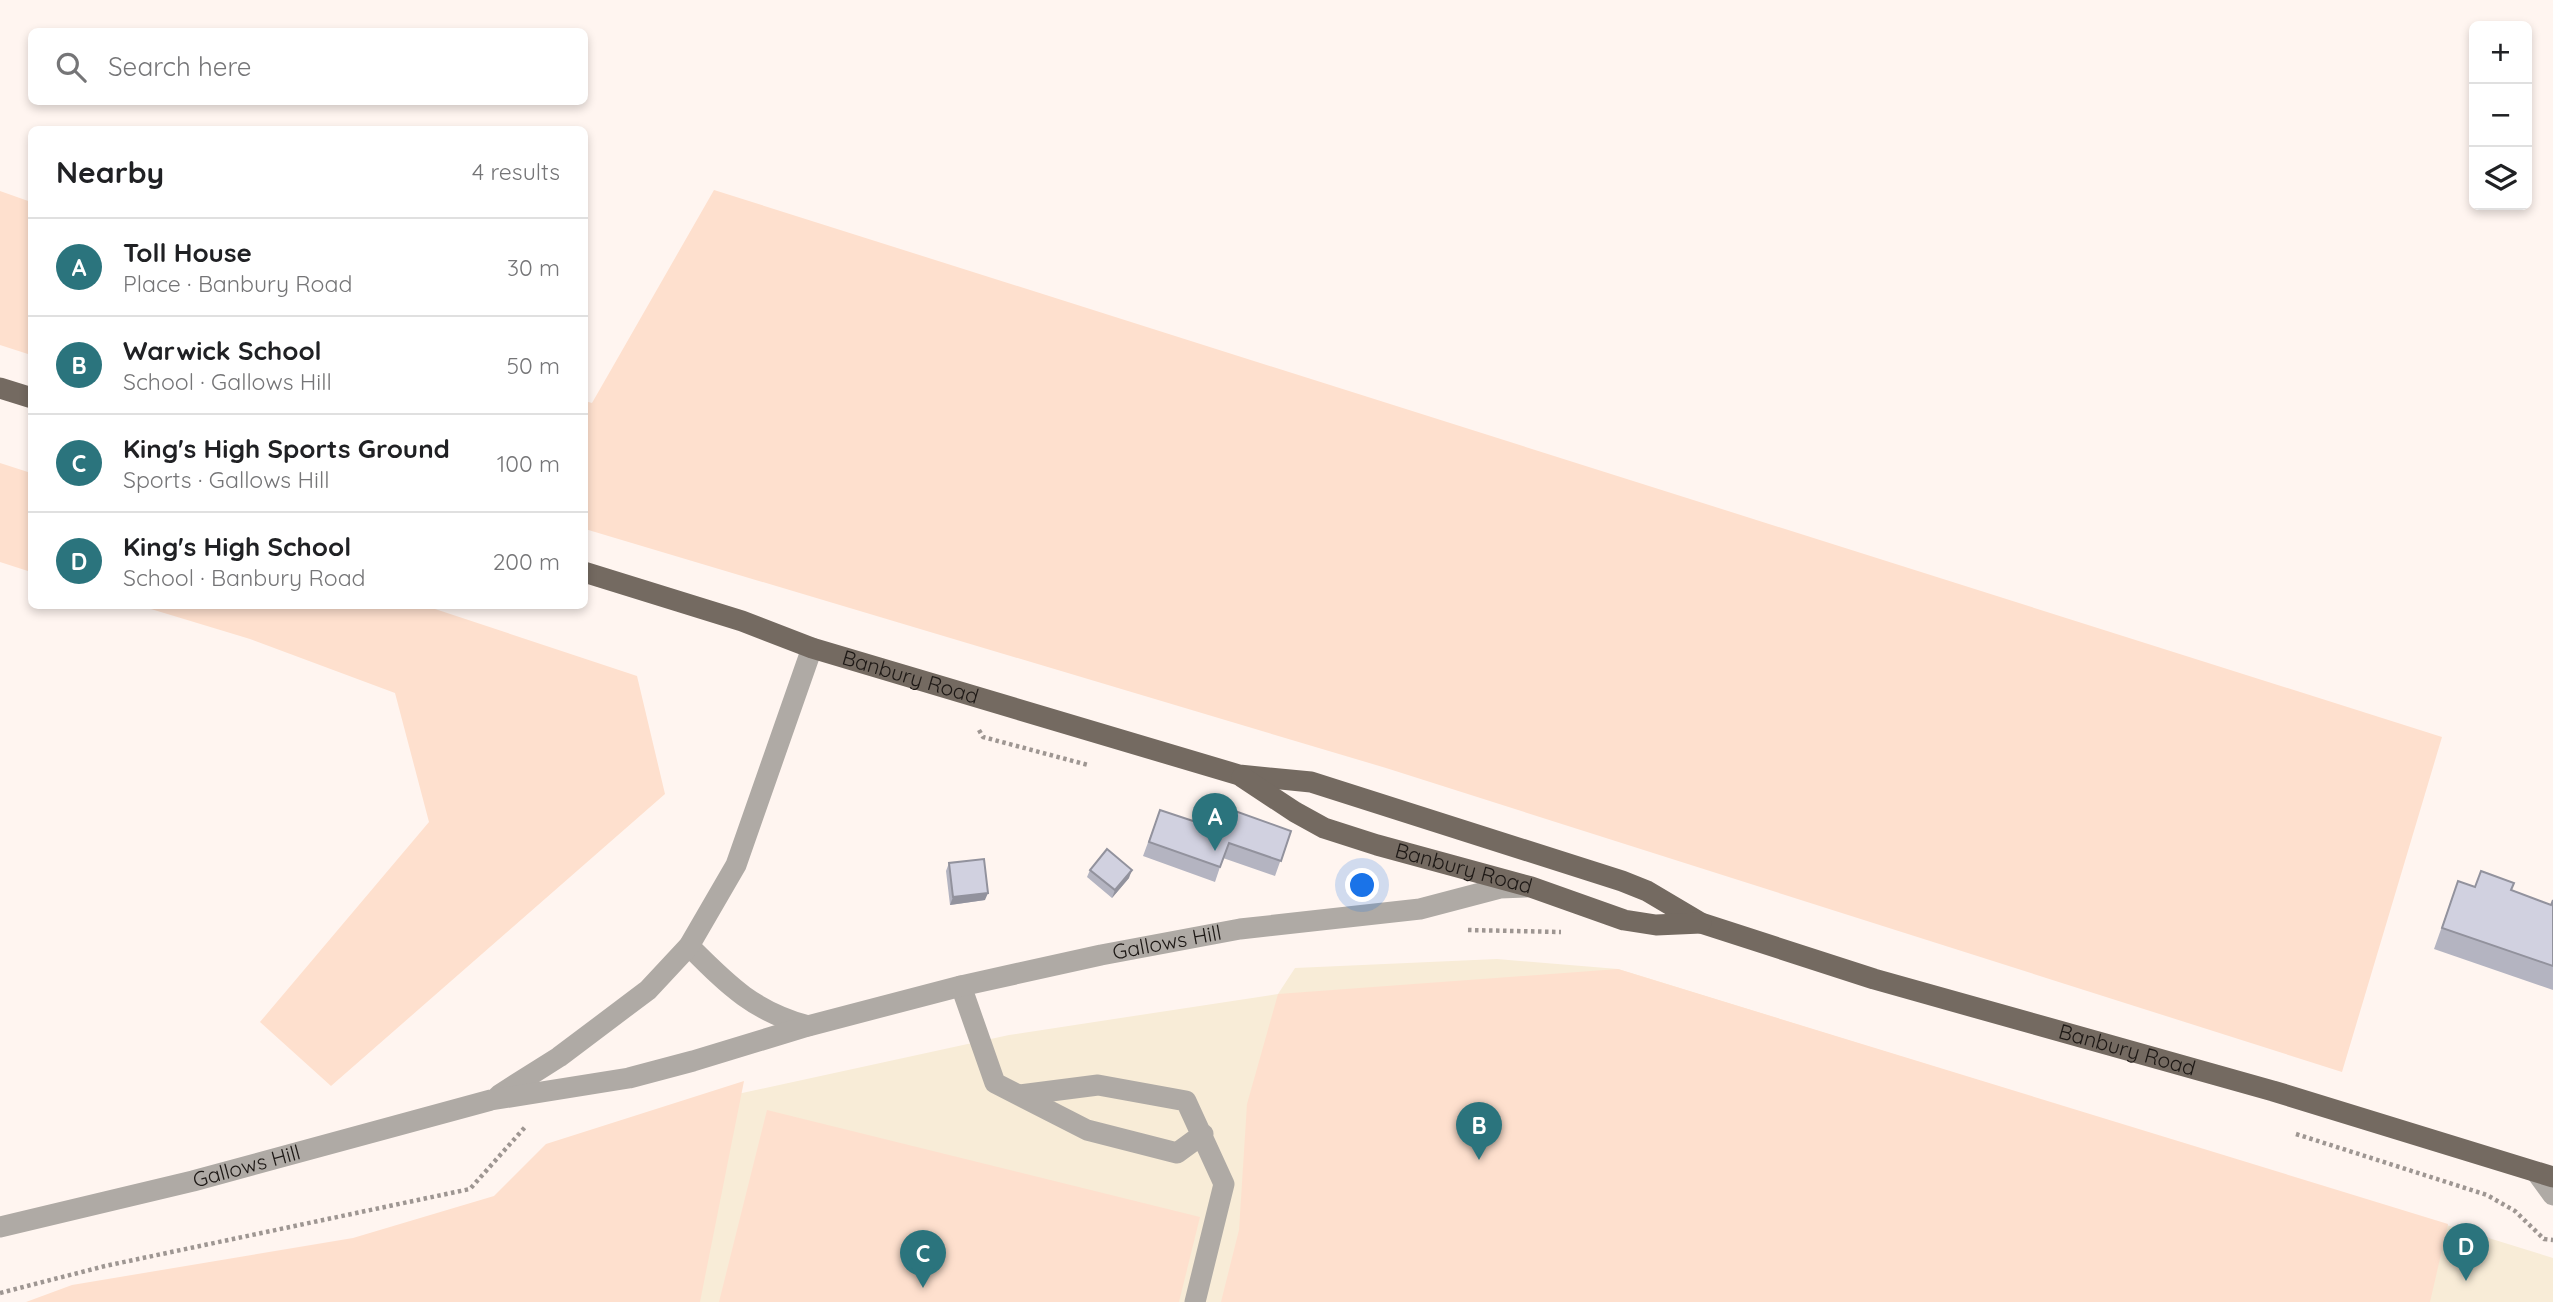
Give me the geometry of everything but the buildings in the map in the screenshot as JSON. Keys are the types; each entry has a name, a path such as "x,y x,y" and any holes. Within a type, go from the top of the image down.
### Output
{"main road":[{"path":"0,388 28,397"},
{"name":"Banbury Road","path":"588,573 742,621 811,648 1239,775 1311,782 1394,807 1622,881 1647,891 1701,923 1874,979 2273,1091 2545,1175"},
{"name":"Banbury Road","path":"1239,775 1324,828 1531,887 1624,920 1656,925 1701,923"}],"street":[{"name":"Gallows Hill","path":"491,1100 600,1027 648,990 689,946 736,865 811,648"},
{"name":"Gallows Hill","path":"0,1227 193,1181 491,1100 629,1078 808,1026 961,986 1101,955 1240,929 1420,909 1500,888 1531,887"},
{"path":"689,946 738,993 756,1006 780,1018 808,1026"},
{"path":"961,986 995,1083 1087,1130 1177,1153 1203,1134"},
{"path":"1020,1095 1098,1085 1186,1101 1224,1184 1195,1302"},
{"path":"2545,1175 2553,1195"}],"path":[{"path":"983,737 1098,768"},
{"path":"1459,930 1565,932"},
{"path":"0,1293 118,1263 470,1189 526,1126 539,1123"},
{"path":"2288,1131 2487,1195 2515,1211 2544,1239 2553,1240"}],"shaded area":[{"path":"714,190 2442,737 2342,1072 1386,768 588,530 588,402 592,403"},
{"path":"0,191 28,201 28,354 0,345"},
{"path":"0,463 28,472 28,571 0,562"},
{"path":"151,609 435,609 637,676 665,794 331,1086 260,1022 429,822 395,693 250,639"},
{"path":"1497,959 1618,969 2553,1258 2553,1302 693,1302 733,1095 1009,1035 1278,994 1295,968"},
{"path":"1618,969 2448,1224 2430,1302 1221,1302 1239,1230 1247,1104 1278,994"},
{"path":"744,1081 700,1302 26,1302 72,1285 353,1238 494,1196 546,1144"},
{"path":"767,1110 1200,1217 1179,1302 719,1302"}],"place":[{"name":"Toll House","path":"1215,851"},
{"name":"Warwick School","path":"1479,1160"},
{"name":"King's High School","path":"2466,1281"},
{"name":"King's High Sports Ground","path":"923,1288"}]}
